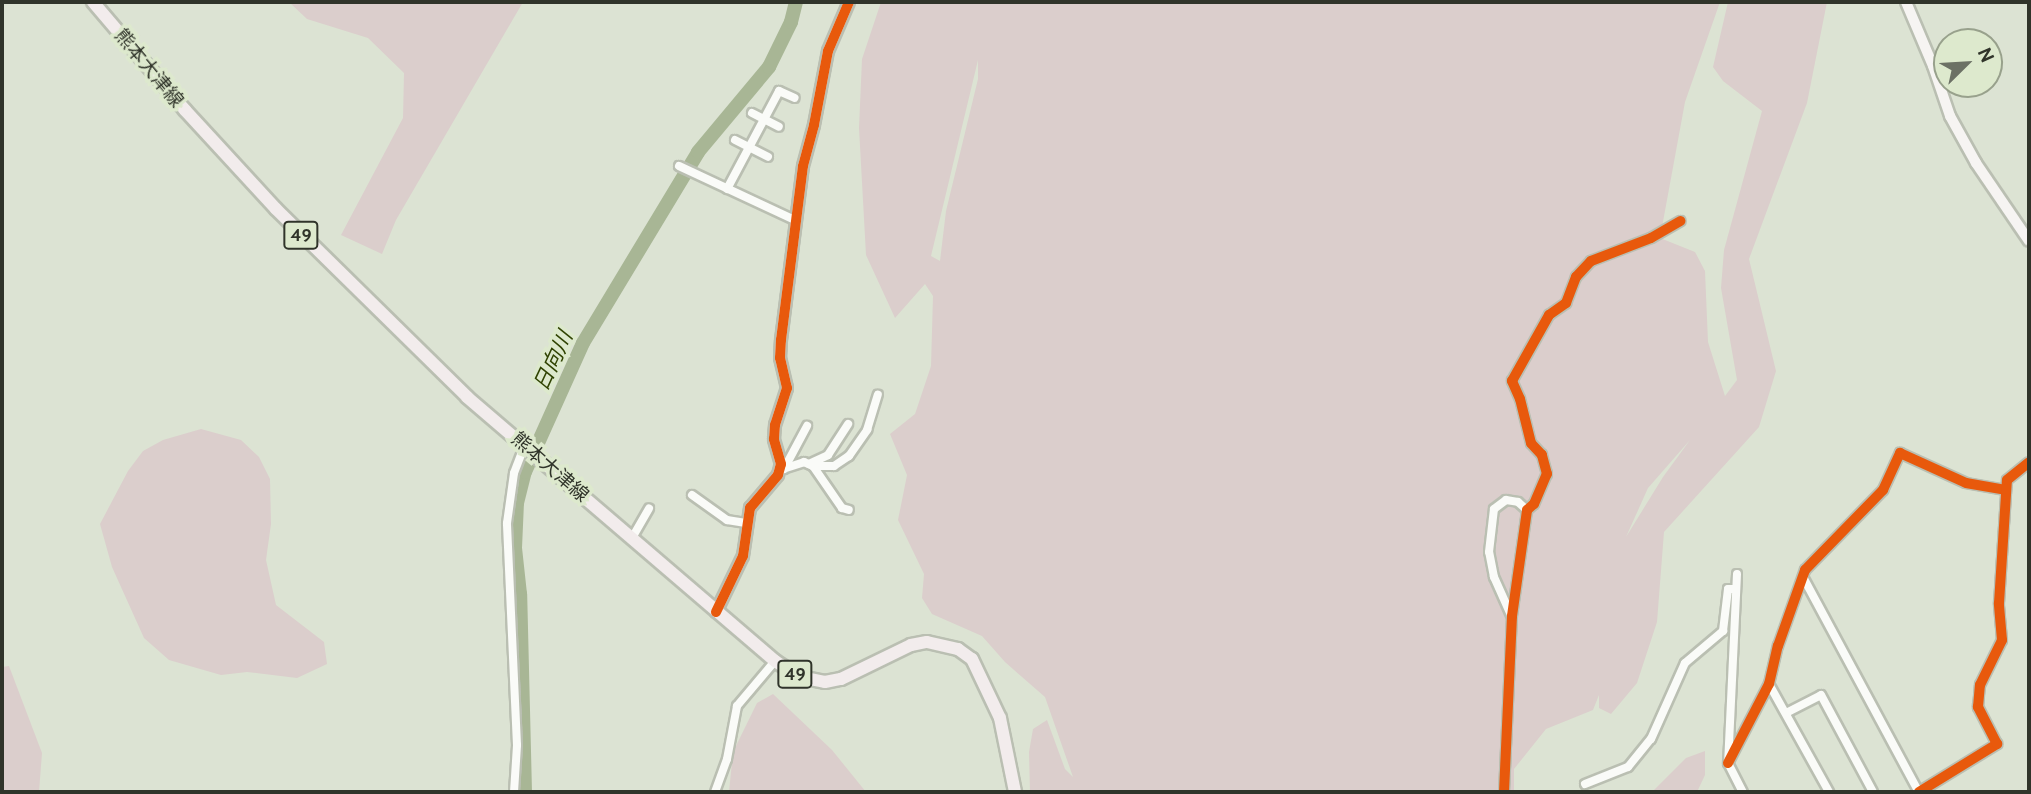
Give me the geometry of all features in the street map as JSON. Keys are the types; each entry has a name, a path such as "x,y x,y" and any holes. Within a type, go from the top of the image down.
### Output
{"main road":[{"name":"熊本大津線","path":"93,2 185,110 276,209 467,397 775,661 800,677 825,682 841,679 911,645 928,642 957,649 972,659 992,696 1000,718 1014,792"}],"street":[{"path":"783,469 775,425 787,388 780,358 795,220 803,166 828,51 849,2"},
{"path":"1906,2 1934,66 1950,116 1976,163 2029,241"},
{"path":"727,189 779,91 795,98"},
{"path":"752,113 779,127"},
{"path":"735,140 768,157"},
{"path":"679,166 795,220"},
{"path":"1504,792 1512,618 1527,510 1534,504 1547,474 1542,455 1531,443 1520,399 1512,381 1549,315 1566,303 1576,277 1591,261 1651,238 1681,221"},
{"path":"783,469 804,462 834,466 849,456 867,430 878,395"},
{"path":"811,465 828,455 848,424"},
{"path":"716,612 740,564 750,508 783,469 807,426"},
{"path":"514,792 517,745 507,523 514,473 527,447"},
{"path":"1728,763 1769,684 1777,646 1810,563 1849,529 1883,490 1900,453 1966,483 2005,490"},
{"path":"1803,577 1919,792 1997,744 1978,707 1980,685 2002,640 1999,603 2007,480 2029,462"},
{"path":"811,465 842,508 849,510"},
{"path":"692,495 727,520 746,523"},
{"path":"1512,618 1494,577 1489,552 1494,509 1506,500 1518,502 1527,510"},
{"path":"632,538 649,508"},
{"path":"1737,574 1728,763 1743,792"},
{"path":"1585,784 1628,767 1651,739 1685,663 1723,631 1728,589 1736,589"},
{"path":"715,792 727,759 737,706 775,661"},
{"path":"1769,684 1829,792"},
{"path":"1786,713 1821,695 1873,792"}],"shaded area":[{"path":"289,2 523,2 396,220 382,254 341,235 403,118 404,73 368,38 307,19"},
{"path":"881,2 1720,2 1685,102 1660,238 1695,252 1705,271 1708,342 1725,396 1737,380 1721,288 1724,250 1762,111 1723,81 1713,67 1728,2 1827,2 1807,103 1749,259 1776,371 1759,427 1664,532 1657,622 1637,683 1611,714 1599,708 1599,695 1593,710 1546,729 1514,769 1514,792 1030,792 1029,752 1033,729 1047,720 1065,769 1073,777 1045,697 1005,662 982,636 932,614 922,598 924,574 898,520 907,475 890,434 915,414 931,366 933,296 925,284 895,318 866,255 859,128 862,59","holes":["978,60 978,79 946,211 940,261 931,256","1690,440 1663,477 1626,537 1648,488"]},
{"path":"201,429 241,440 259,457 270,479 271,524 266,560 276,605 324,642 327,664 297,678 247,672 221,675 169,660 144,638 112,567 100,524 128,471 143,451 163,440"},
{"path":"9,666 42,753 39,792 2,792 2,667"},
{"path":"773,694 832,750 866,792 729,792 733,752 757,703"},
{"path":"1705,751 1705,775 1697,792 1652,792 1686,758"}],"waterway":[{"name":"日向川","path":"525,792 520,594 515,548 517,503 525,472 583,343 698,152 769,67 791,22 796,2"}],"cycle path":[{"path":"716,612 743,556 750,508 778,475 781,464 774,439 775,425 787,388 780,358 781,340 803,166 828,51 849,2"},
{"path":"1504,792 1512,616 1527,510 1534,504 1547,474 1542,455 1531,443 1520,399 1512,381 1549,315 1566,303 1576,277 1591,261 1651,238 1681,221"},
{"path":"1728,763 1769,684 1778,646 1805,570 1883,490 1900,453 1966,483 2005,490"},
{"path":"1919,792 1997,744 1978,707 1980,685 2002,640 1999,603 2007,480 2029,462"}]}
